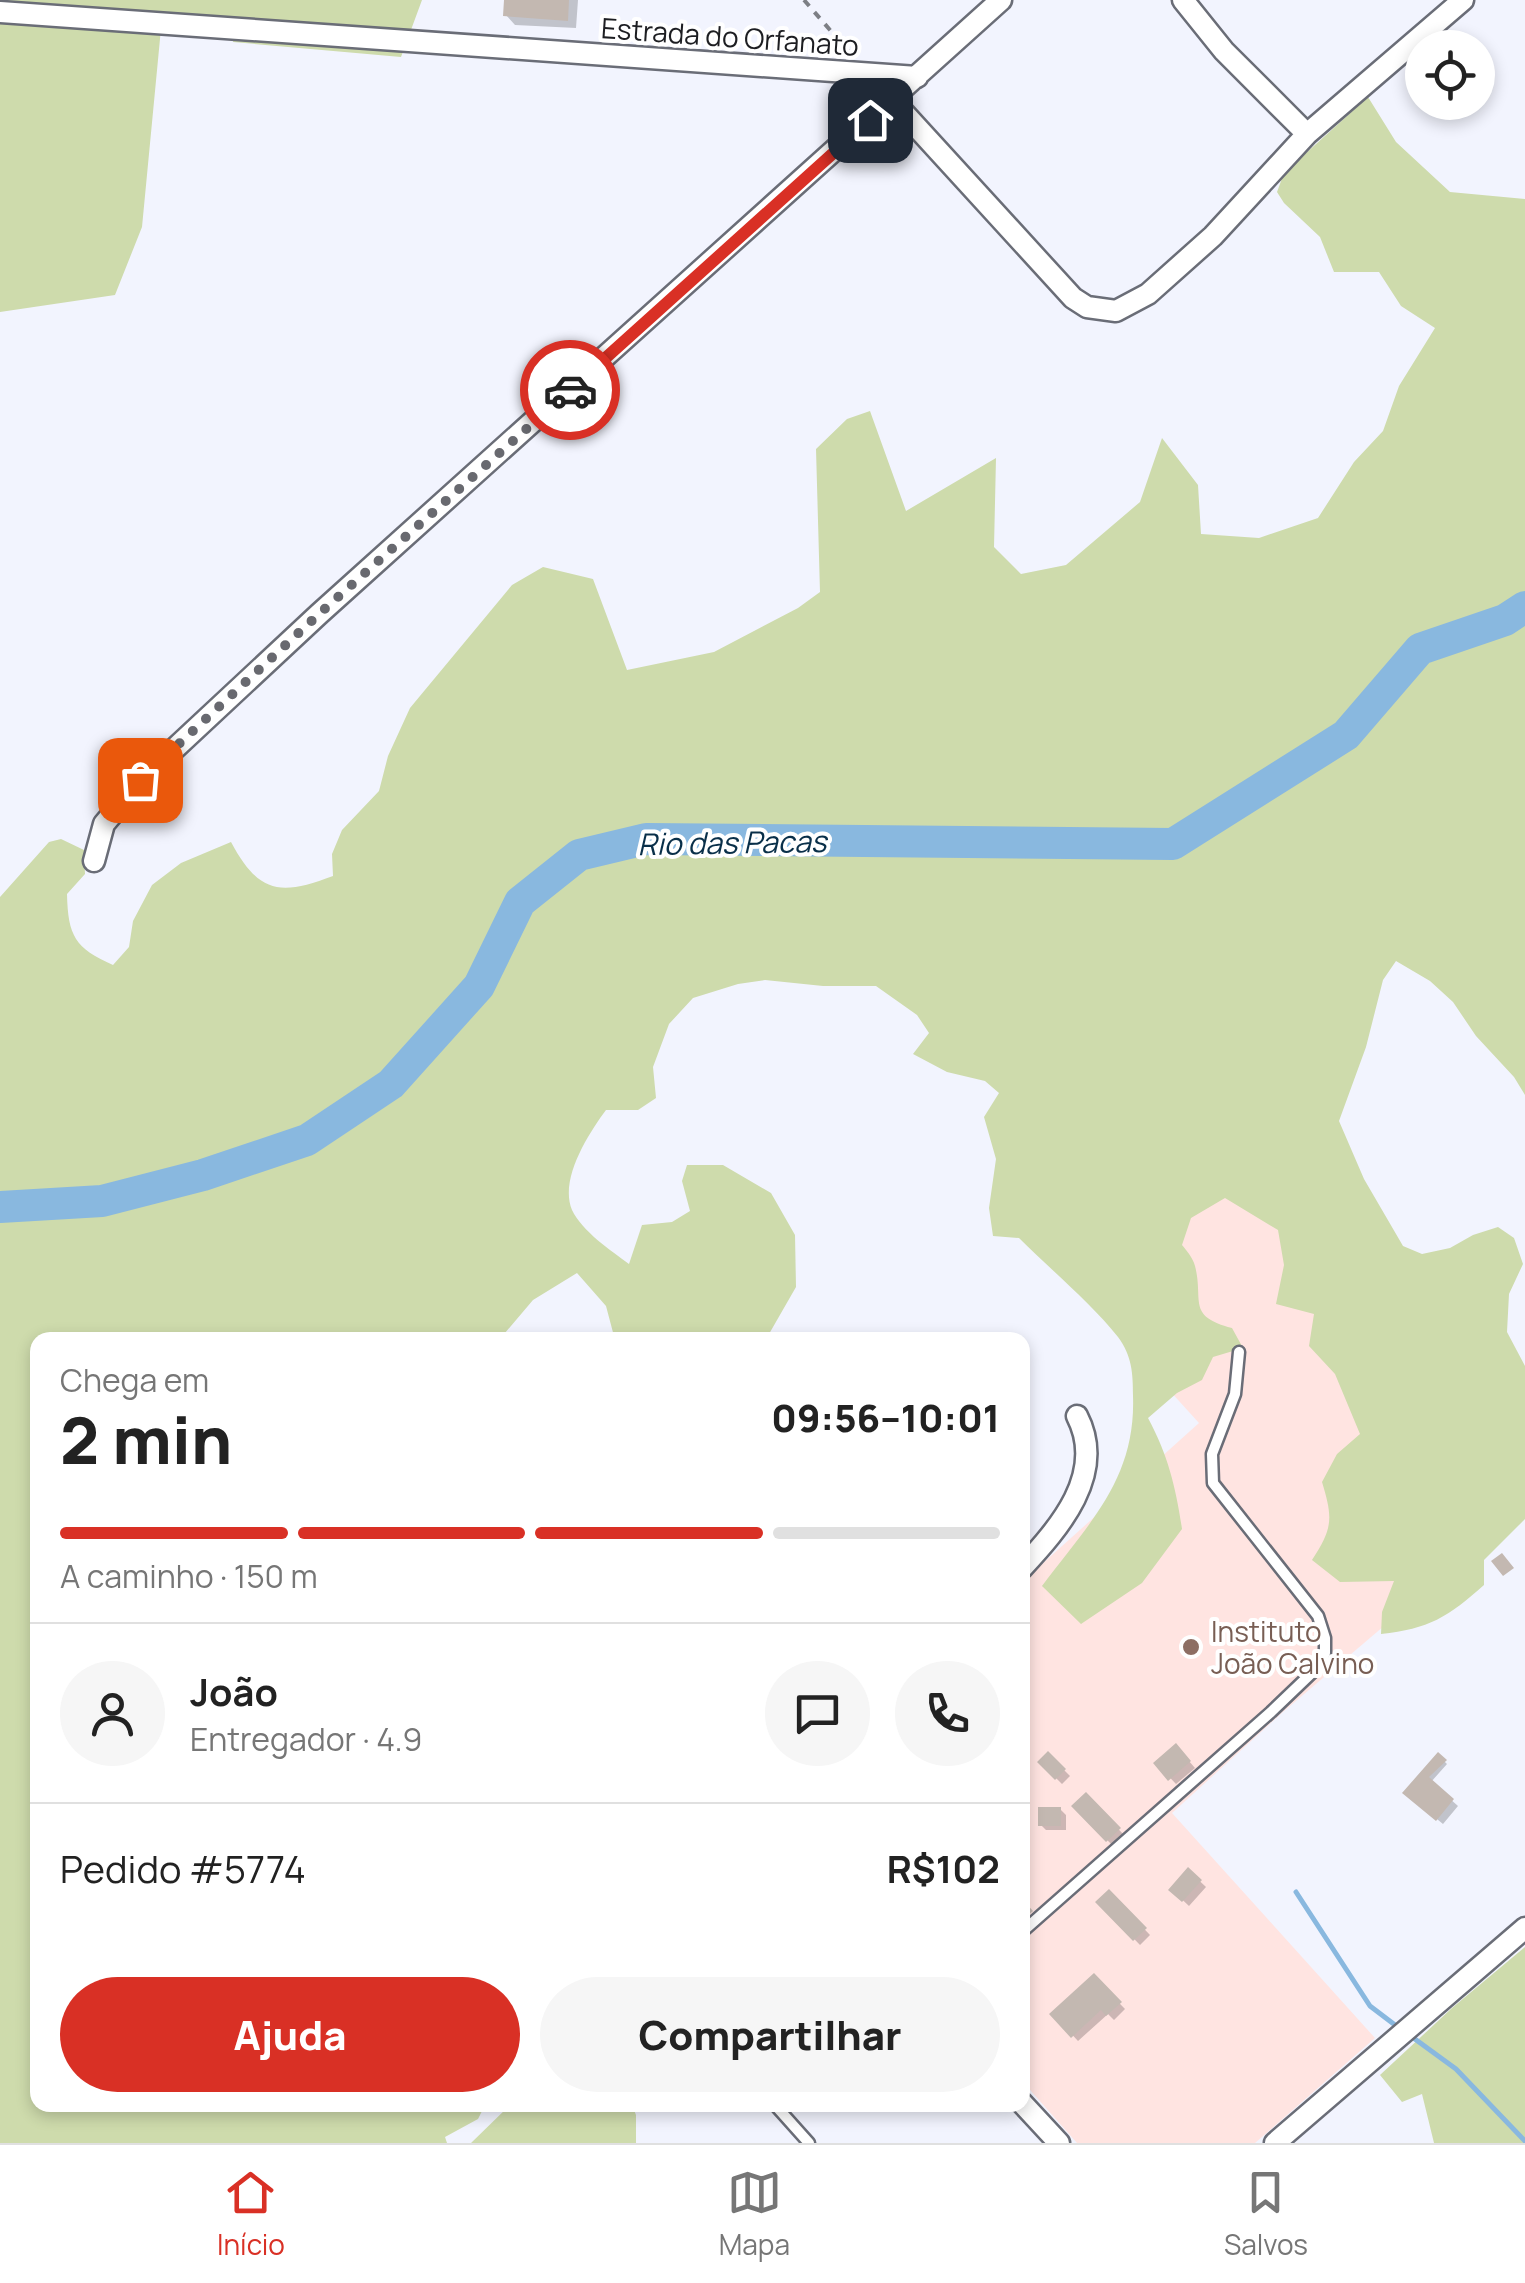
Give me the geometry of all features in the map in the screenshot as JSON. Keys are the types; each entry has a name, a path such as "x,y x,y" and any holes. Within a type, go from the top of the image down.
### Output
{"street":[{"path":"94,862 104,824 140,780 1001,0"},
{"path":"1183,0 1224,51 1307,134"},
{"path":"892,100 1073,298 1105,312 1128,307 1148,294 1213,236 1307,134 1463,0"},
{"name":"Estrada do Orfanato","path":"0,12 917,77"},
{"path":"1030,1559 1061,1526 1076,1502 1086,1454 1083,1427 1077,1416"},
{"path":"1275,2143 1525,1928"},
{"path":"1030,2111 1059,2143"}],"lane":[{"path":"1030,1925 1271,1712 1318,1666 1324,1652 1326,1638 1318,1616 1213,1483 1212,1454 1235,1394 1239,1352"},
{"path":"780,2112 809,2143"}],"path":[{"path":"804,0 854,57"}],"shaded area":[{"name":"Instituto João Calvino","path":"1249,1097 1525,1506 1283,1712 1172,1813 1375,2038 1255,2143 1077,2143 1030,2090 1030,1575 1199,1423 1059,1269"}],"green space":[{"path":"0,0 422,0 401,57 233,42 235,25 162,18 142,227 115,295 0,312"},
{"path":"1368,97 1396,142 1450,192 1525,199 1525,1095 1453,1002 1430,981 1396,961 1383,980 1366,1047 1339,1121 1364,1179 1403,1246 1422,1254 1450,1248 1498,1227 1514,1238 1523,1264 1509,1294 1507,1332 1525,1366 1525,1519 1484,1560 1484,1585 1437,1620 1381,1634 1382,1612 1394,1581 1340,1582 1312,1560 1329,1523 1322,1482 1337,1454 1360,1434 1335,1374 1309,1346 1314,1314 1276,1304 1284,1265 1278,1230 1225,1198 1191,1218 1182,1245 1195,1266 1202,1312 1232,1328 1243,1348 1213,1357 1202,1380 1177,1393 1148,1418 1170,1472 1182,1529 1142,1583 1081,1624 1042,1586 1092,1520 1118,1476 1132,1425 1132,1372 1118,1337 1083,1299 1019,1238 993,1236 989,1208 996,1159 984,1117 999,1093 985,1081 947,1072 913,1054 929,1033 917,1015 876,986 765,980 693,998 669,1024 653,1067 656,1098 638,1110 606,1110 578,1157 569,1198 582,1225 629,1264 642,1225 672,1222 690,1211 682,1181 687,1165 723,1165 771,1193 795,1235 796,1287 770,1332 613,1332 606,1306 577,1273 533,1300 506,1332 30,1332 30,2112 482,2112 478,2119 445,2137 447,2143 0,2143 0,897 49,842 61,839 84,850 85,874 67,894 69,920 82,946 113,965 129,947 133,921 152,885 181,863 231,842 251,872 273,886 299,886 333,876 332,854 342,830 379,791 388,756 410,708 512,585 543,567 593,579 627,670 714,652 798,608 820,592 816,449 847,419 870,411 906,511 996,458 994,547 1021,574 1066,565 1140,502 1162,438 1198,485 1201,534 1259,538 1318,518 1354,462 1383,431 1399,386 1435,328 1401,306 1379,272 1334,272 1320,237 1277,192 1284,173"},
{"path":"1525,1947 1525,2143 1434,2143 1422,2094 1402,2102 1380,2075"},
{"path":"503,2112 636,2115 636,2143 471,2143"}],"building":[{"path":"504,0 569,0 568,21 503,16"},
{"path":"1502,1553 1514,1568 1503,1576 1491,1561"},
{"path":"1176,1743 1191,1761 1168,1781 1153,1763"},
{"path":"1048,1751 1066,1769 1055,1780 1037,1762"},
{"path":"1438,1752 1447,1760 1429,1777 1454,1799 1436,1821 1402,1793"},
{"path":"1086,1792 1121,1828 1106,1842 1071,1806"},
{"path":"1038,1807 1061,1807 1061,1826 1038,1826"},
{"path":"1188,1867 1202,1880 1182,1902 1168,1890"},
{"path":"1109,1889 1147,1928 1133,1941 1095,1902"},
{"path":"1094,1973 1122,2002 1106,2016 1101,2010 1071,2038 1049,2014"}],"waterway":[{"name":"Rio das Pacas","path":"0,1207 102,1201 203,1175 307,1140 391,1084 479,986 520,902 579,855 646,839 1173,844 1346,735 1420,649 1505,620 1525,607"},
{"path":"1296,1892 1370,2006 1399,2028"},
{"path":"1408,2034 1456,2069 1525,2141"}],"way so far":[{"path":"140,780 570,390"}],"place":[{"name":"Instituto João Calvino","path":"1191,1647"}],"route":[{"path":"570,390 870,120"}]}
